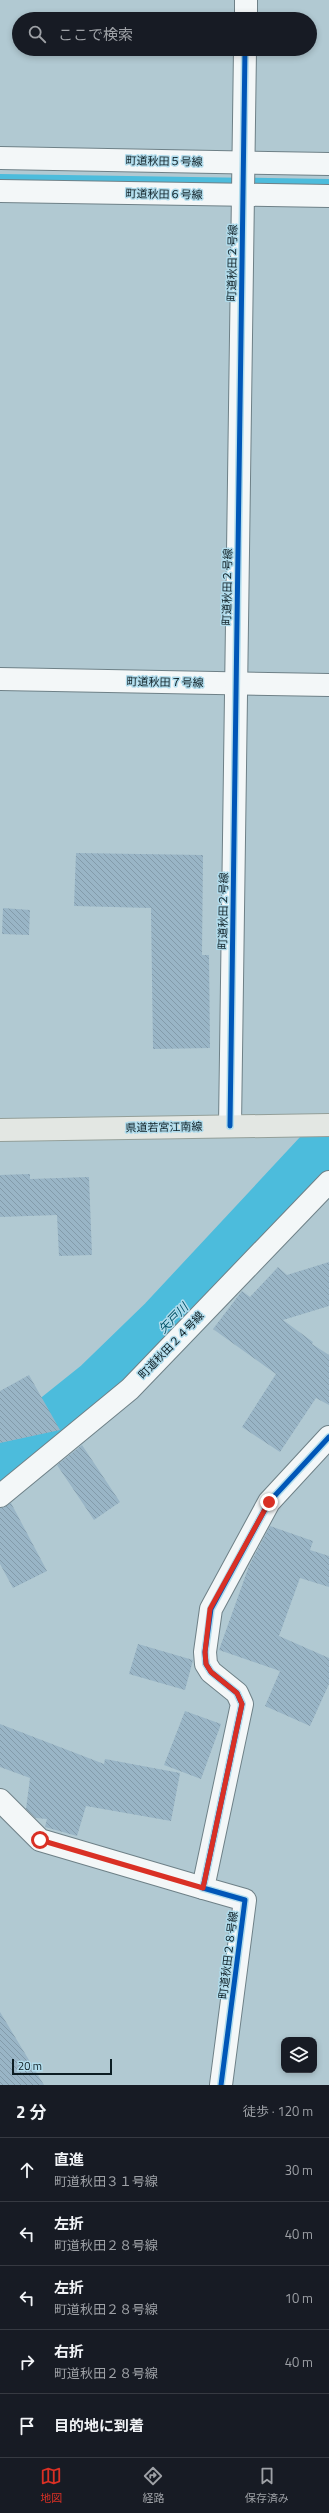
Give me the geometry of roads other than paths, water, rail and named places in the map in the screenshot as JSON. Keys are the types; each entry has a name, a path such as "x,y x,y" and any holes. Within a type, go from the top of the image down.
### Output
{"main road":[{"name":"県道若宮江南線","path":"0,1130 329,1125"}],"street":[{"path":"246,0 246,12"},
{"name":"町道秋田２号線","path":"231,1126 245,56"},
{"name":"町道秋田５号線","path":"0,158 329,164"},
{"name":"町道秋田６号線","path":"0,191 329,196"},
{"name":"町道秋田７号線","path":"0,679 329,684"},
{"name":"町道秋田２４号線","path":"0,1496 130,1389 329,1182"},
{"path":"0,1800 40,1840 203,1888 242,1704 237,1693 211,1672 206,1664 205,1652 210,1609 269,1502 329,1437"},
{"name":"町道秋田２８号線","path":"203,1888 246,1900 222,2085"}],"waterway":[{"path":"0,179 329,184"},
{"name":"矢戸川","path":"0,1469 100,1389 167,1324 329,1150"}]}
